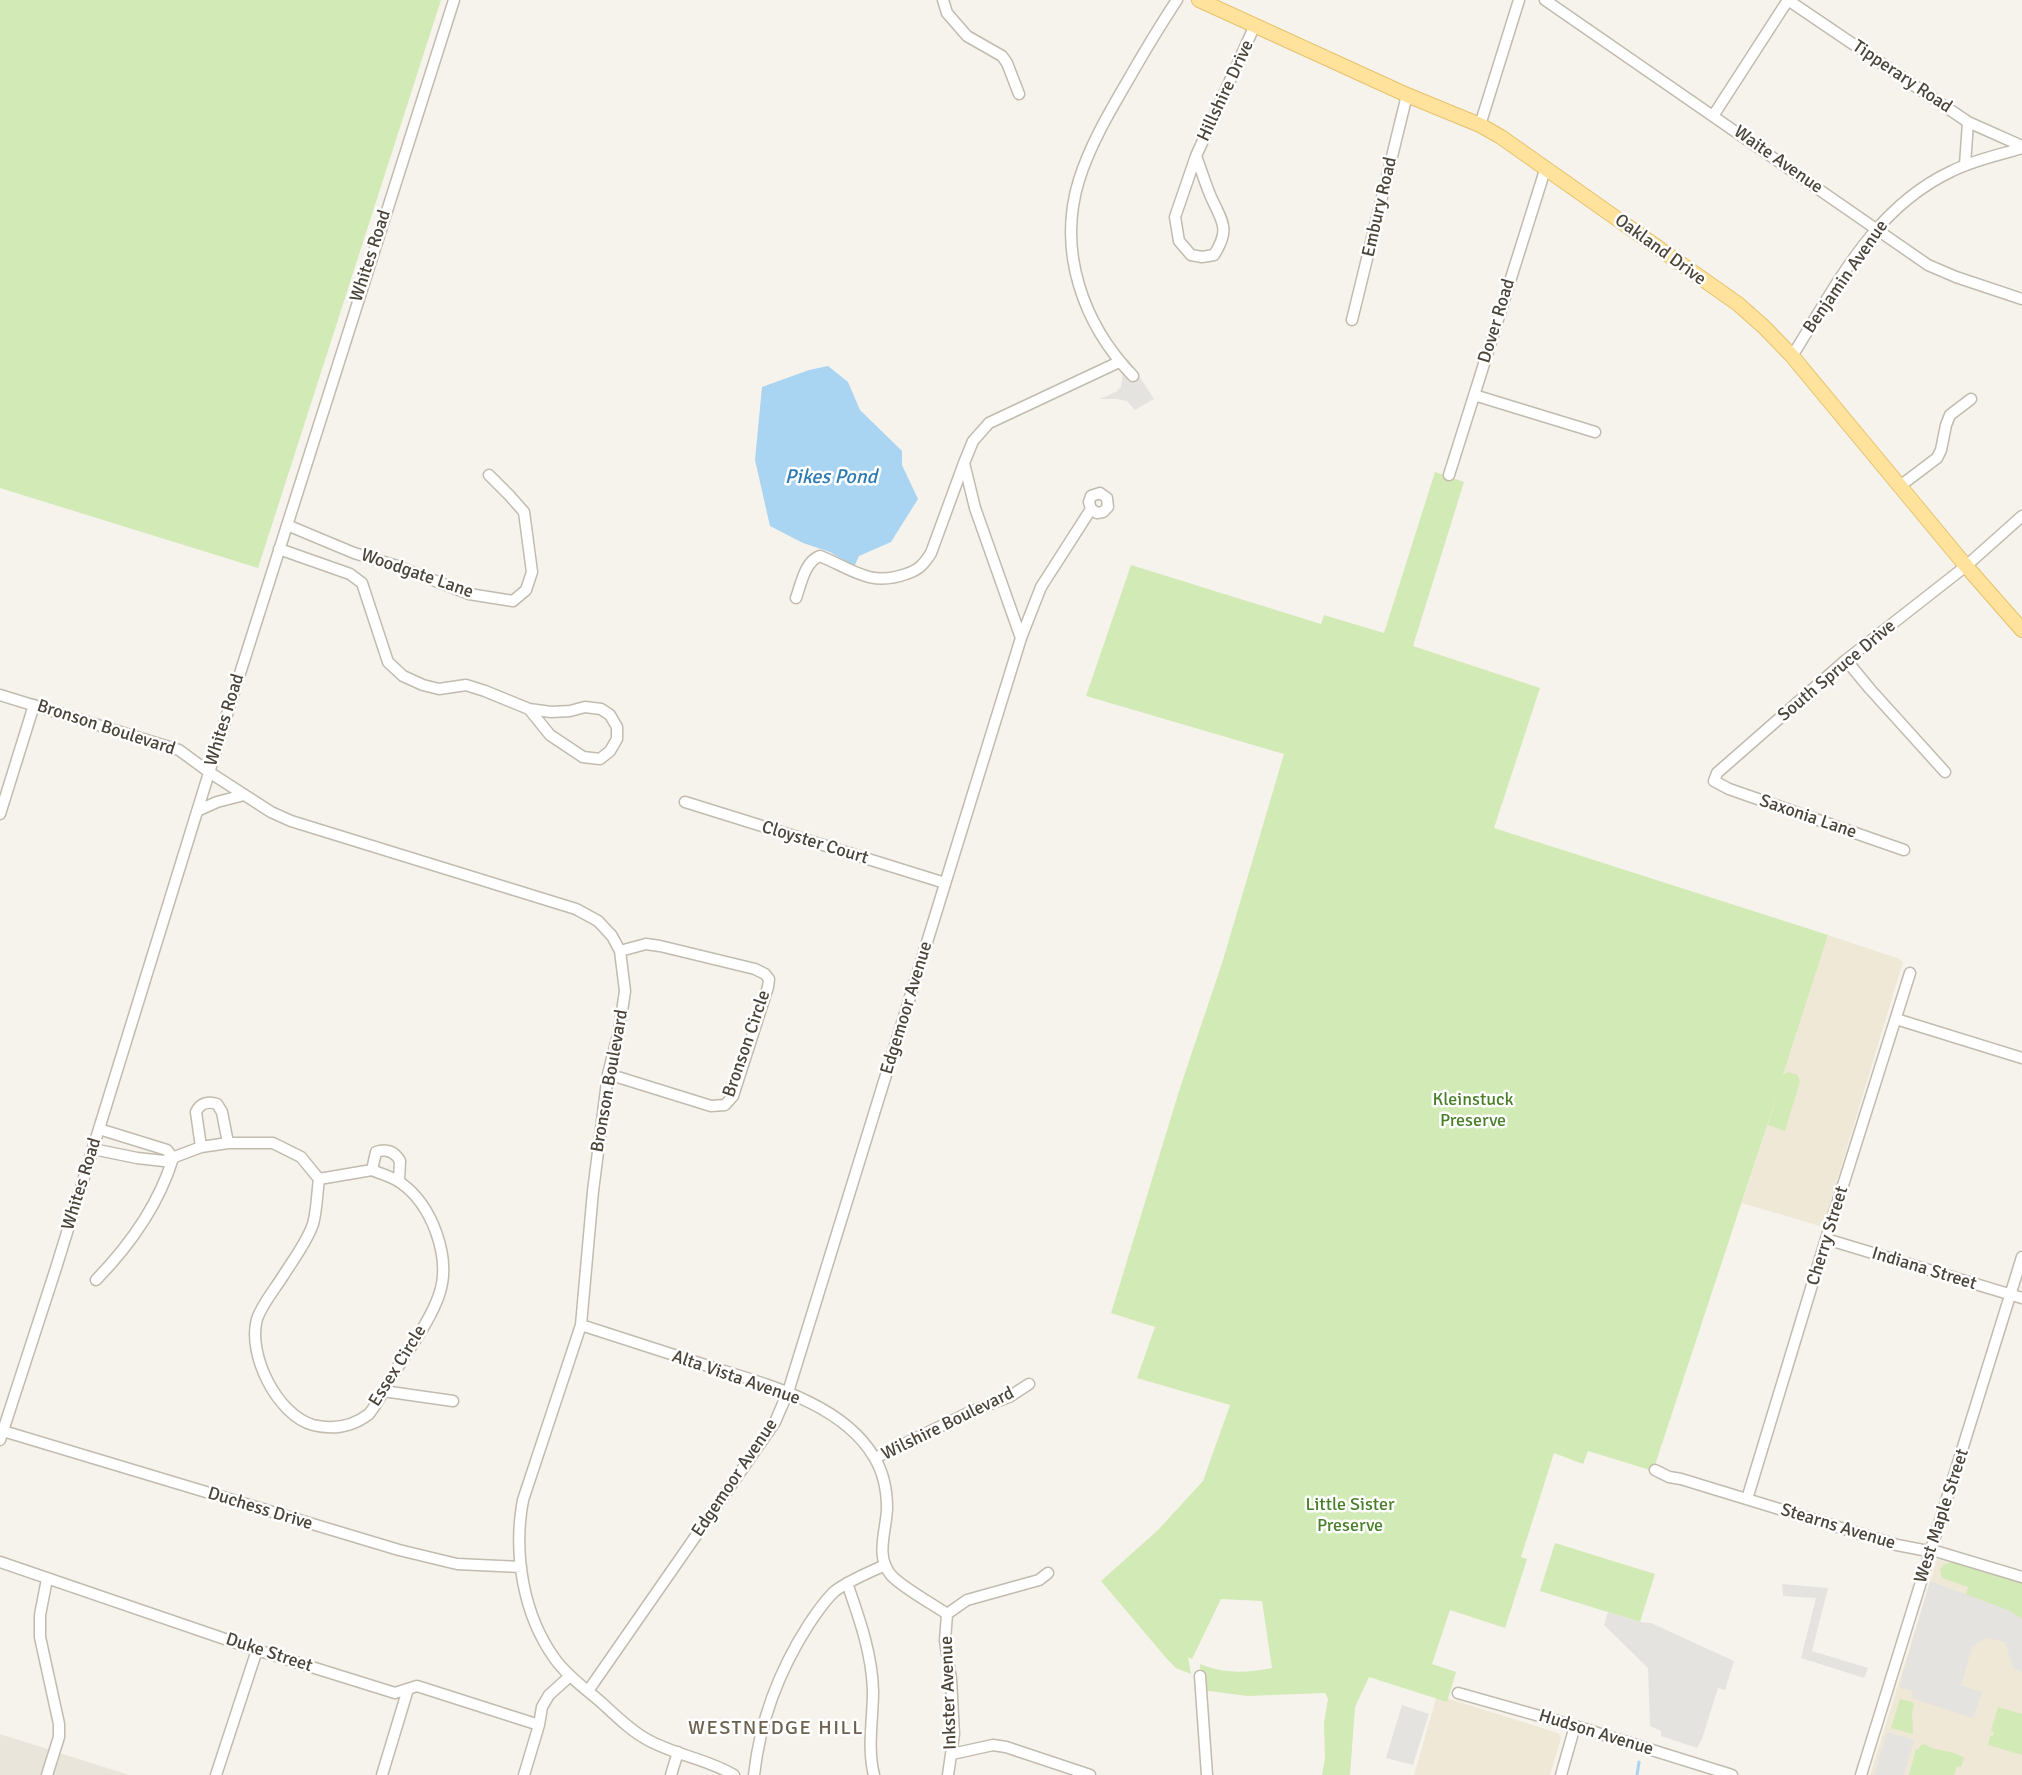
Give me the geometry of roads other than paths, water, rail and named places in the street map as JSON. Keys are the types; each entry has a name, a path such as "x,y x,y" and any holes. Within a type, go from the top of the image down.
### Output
{"main road":[{"name":"Oakland Drive","path":"1199,0 1407,95 1480,125 1546,167 1738,304 1792,356 2022,630"}],"street":[{"name":"Whites Road","path":"1,1436 454,0"},
{"path":"943,0 947,14 967,36 1002,56 1019,94"},
{"path":"1133,376 1119,362 1090,315 1078,285 1073,264 1071,238 1075,197 1088,156 1111,111 1162,21 1177,0"},
{"path":"1480,125 1519,0"},
{"name":"Waite Avenue","path":"1545,0 1928,265 2022,299"},
{"path":"1713,116 1788,0"},
{"name":"Tipperary Road","path":"1788,0 1968,122 2022,147"},
{"name":"Hillshire Drive","path":"1196,156 1211,197 1223,219 1223,241 1214,255 1202,257 1191,255 1179,241 1175,217 1196,156 1256,26"},
{"name":"Embury Road","path":"1352,320 1407,95"},
{"path":"1965,165 1968,122"},
{"name":"Benjamin Avenue","path":"1792,356 1876,228 1901,203 1920,189 1965,165 2022,147"},
{"name":"Dover Road","path":"1449,475 1546,167"},
{"path":"796,598 808,566 816,557 820,556 872,579 897,577 922,566 934,543 973,441 989,423 1119,362"},
{"path":"1474,395 1595,432"},
{"path":"1900,486 1937,458 1950,415 1971,399"},
{"path":"964,463 975,508 1021,638"},
{"name":"Woodgate Lane","path":"287,525 354,553 397,566 469,594 513,601 526,590 532,572 524,512 489,475"},
{"name":"Edgemoor Avenue","path":"588,1691 775,1422 788,1392 1021,638 1041,587 1091,509"},
{"name":"South Spruce Drive","path":"1714,781 1717,773 1846,660 1966,566 2022,516"},
{"name":"Woodgate Lane","path":"279,549 350,574 362,583 388,662 403,676 439,689 465,686 485,691 529,709 570,711 585,706 601,709 610,715 617,727 617,739 610,751 600,759 583,757 550,735 529,709"},
{"path":"1846,660 1945,772"},
{"name":"Bronson Boulevard","path":"0,695 179,750 244,795 271,812 291,821 576,909 589,915 606,928 612,936 620,951 625,991 619,1030 608,1074 593,1191 581,1325 523,1500 520,1517 521,1567 530,1610 544,1642 556,1661 570,1676 638,1734 656,1744 734,1775"},
{"path":"0,814 34,705"},
{"name":"Saxonia Lane","path":"1714,781 1729,789 1904,850"},
{"path":"197,811 217,802 244,795"},
{"name":"Cloyster Court","path":"686,802 945,883"},
{"name":"Bronson Circle","path":"608,1074 711,1106 725,1106 733,1096 769,979 755,969 660,946 646,944 620,951"},
{"name":"Cherry Street","path":"1748,1499 1826,1239 1910,973"},
{"path":"1896,1019 2022,1058"},
{"path":"201,1147 196,1112 200,1106 209,1102 217,1104 221,1109 228,1143"},
{"path":"99,1129 167,1150 173,1158"},
{"path":"93,1149 164,1161 201,1147 228,1143 273,1143 301,1157 319,1179 372,1170 376,1152 388,1150 394,1153 400,1161 399,1181"},
{"path":"96,1280 123,1249 153,1205 173,1158"},
{"name":"Essex Circle","path":"319,1179 312,1226 258,1316 255,1331 260,1362 272,1388 286,1408 300,1420 322,1427 339,1427 360,1420 375,1407 435,1305 442,1277 440,1249 434,1228 418,1200 399,1181 372,1170"},
{"name":"Indiana Street","path":"1826,1239 2022,1298"},
{"name":"West Maple Street","path":"1861,1775 2022,1257"},
{"name":"Alta Vista Avenue","path":"581,1325 788,1392 836,1418 849,1428 875,1458"},
{"name":"Wilshire Boulevard","path":"885,1565 882,1545 886,1509 885,1482 875,1458 972,1411 1009,1396 1029,1384"},
{"path":"383,1391 453,1401"},
{"name":"Duchess Drive","path":"1,1436 399,1550 457,1564 521,1567"},
{"name":"Stearns Avenue","path":"1655,1470 1669,1478 1681,1479 1897,1545 1923,1551 1932,1550 2022,1578"},
{"name":"Duke Street","path":"0,1562 257,1650 395,1693 417,1686 539,1725"},
{"path":"754,1775 764,1724 777,1685 787,1662 817,1612 833,1593 847,1583 885,1565 892,1577 947,1614"},
{"name":"Inkster Avenue","path":"948,1775 952,1754 953,1709 945,1641 947,1614 967,1600 1039,1580 1048,1573"},
{"path":"47,1579 40,1615 40,1637 59,1724 59,1737 47,1775"},
{"path":"847,1583 863,1629 869,1656 873,1690 871,1752 874,1775"},
{"path":"216,1775 257,1650"},
{"path":"524,1775 542,1707 549,1695 570,1676"},
{"path":"1200,1676 1207,1775"},
{"path":"382,1775 408,1689"},
{"name":"Hudson Avenue","path":"1458,1693 1575,1726 1732,1775"},
{"path":"1561,1775 1575,1726"},
{"path":"952,1754 993,1745 1090,1775"},
{"path":"671,1775 678,1752"}],"water":[{"name":"Pikes Pond","path":"828,366 848,382 860,410 902,451 902,465 918,499 891,542 859,556 854,567 830,552 803,543 770,526 755,460 762,387 809,370"}],"waterway":[{"path":"1637,1775 1639,1762"}],"district":[{"name":"WESTNEDGE HILL","path":"776,1729"}],"park label":[{"name":"Kleinstuck Preserve","path":"1473,1110"},
{"name":"Little Sister Preserve","path":"1350,1516"}]}
